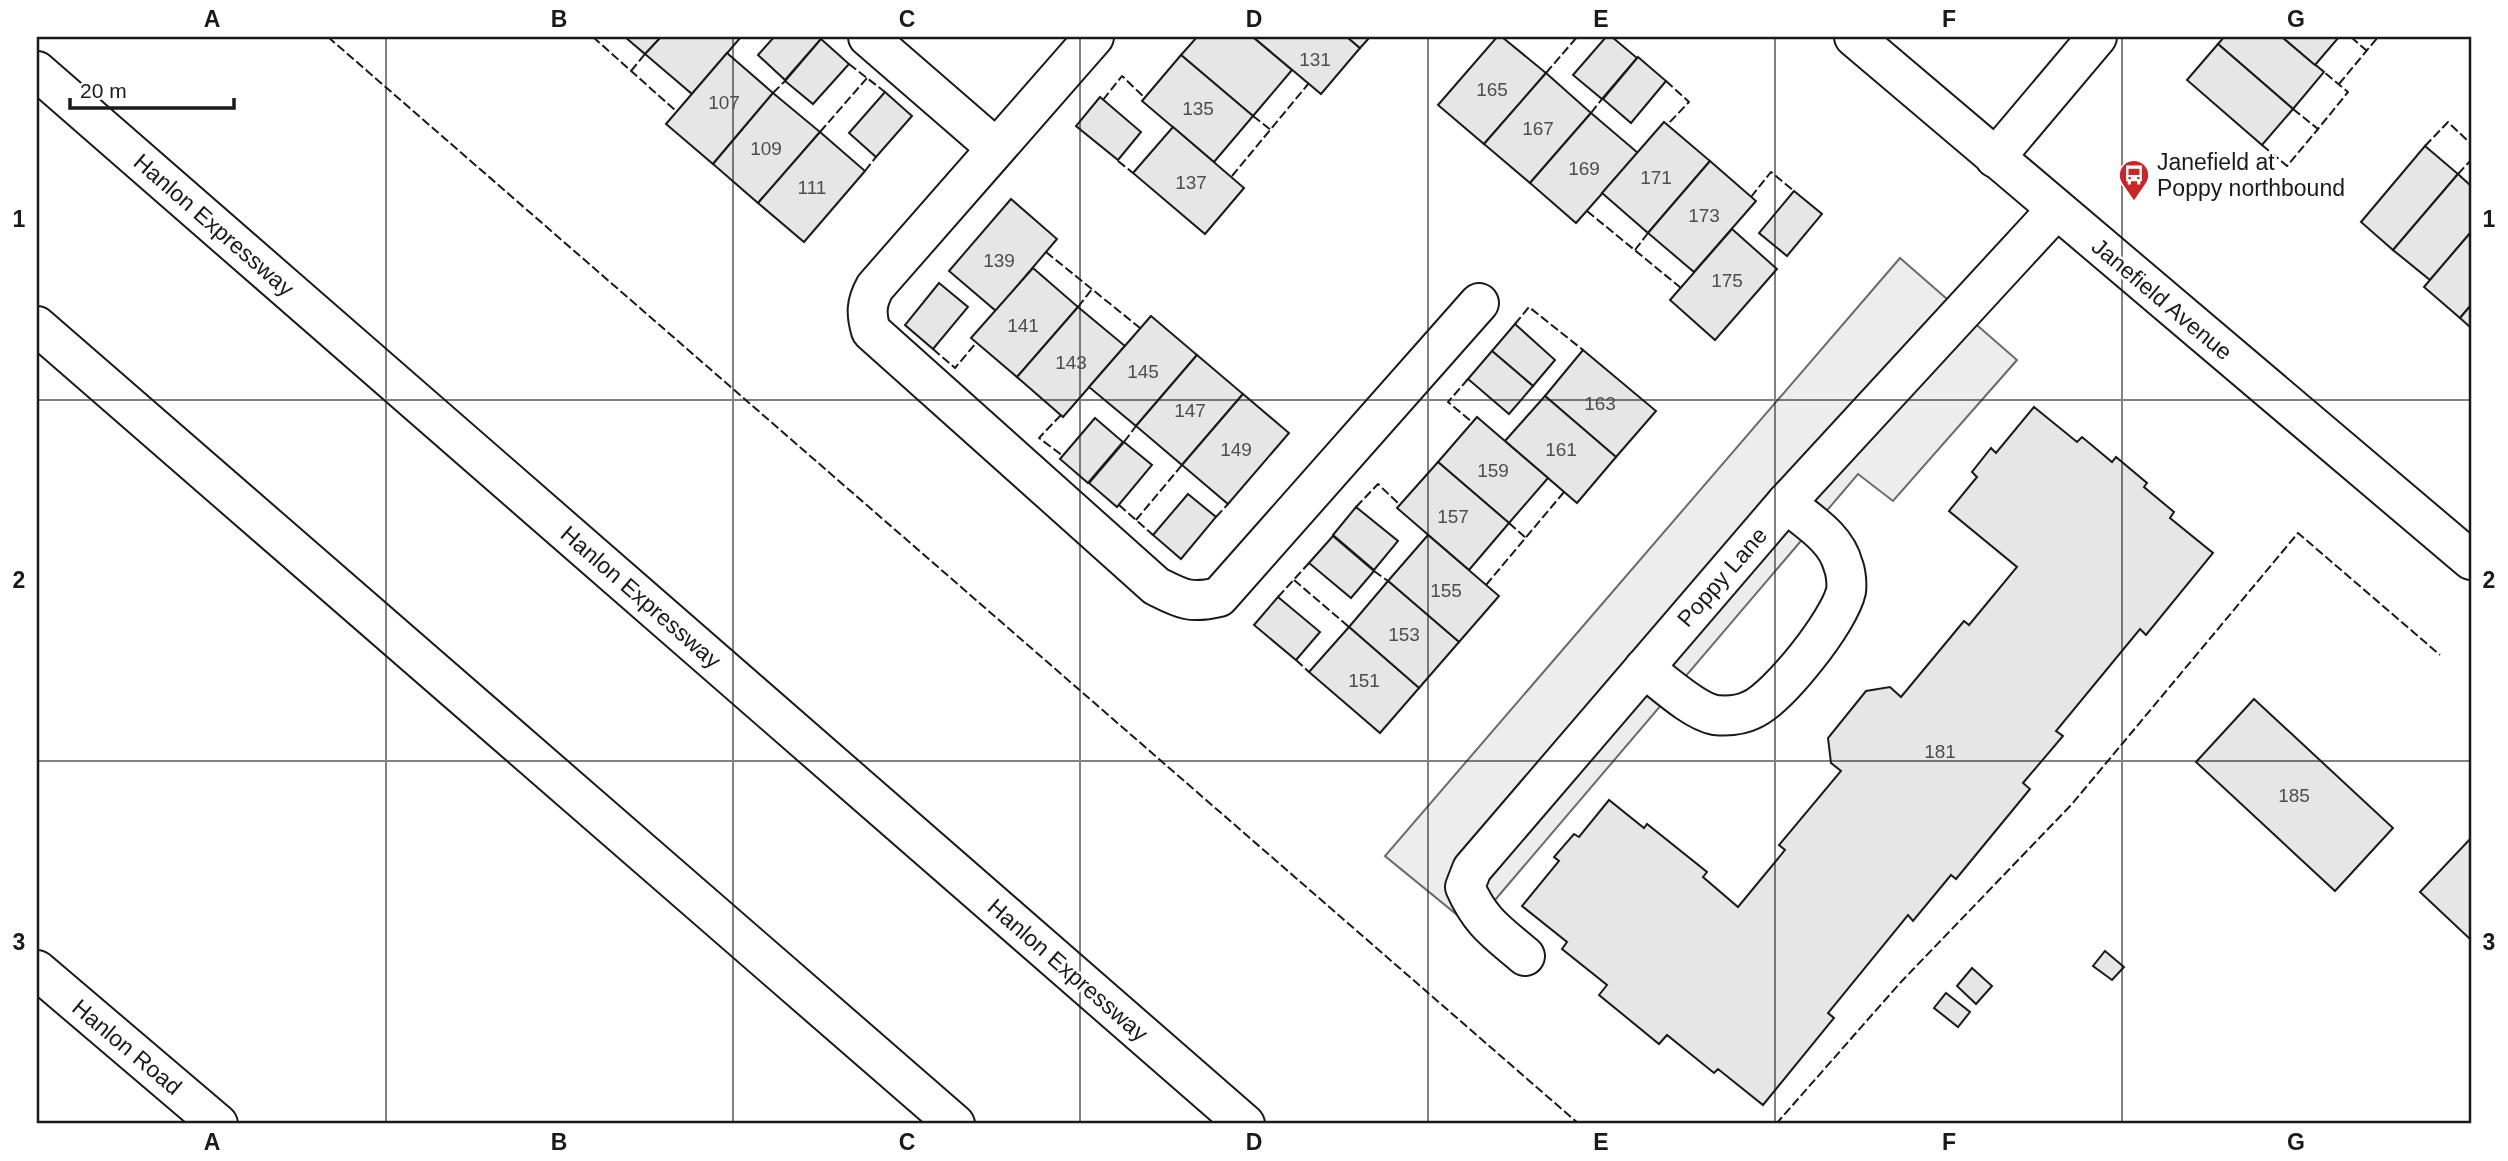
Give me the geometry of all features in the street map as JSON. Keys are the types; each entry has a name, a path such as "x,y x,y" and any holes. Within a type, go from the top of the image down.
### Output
{"main road":[{"path":"868,37 996,148"},
{"path":"1094,37 875,287 868,300 867,315 871,331 1156,586 1175,596 1197,602 1219,597 1479,303"},
{"name":"Janefield Avenue","path":"1854,37 2471,560"},
{"path":"1995,158 2097,37"},
{"name":"Hanlon Expressway","path":"37,71 1245,1124"},
{"name":"Poppy Lane","path":"1525,956 1485,922 1473,904 1465,887 1472,869 1786,503 2056,210"},
{"path":"37,326 955,1124"},
{"path":"1644,668 1695,706 1713,715 1731,715 1752,710 1771,698 1830,627 1847,589 1843,565 1833,543 1786,503"},
{"name":"Hanlon Road","path":"37,970 218,1124"}],"shaded area":[{"path":"1900,258 2017,360 1893,501 1858,474 1472,927 1385,856"}],"building":[{"path":"625,37 661,37 645,54"},
{"path":"661,37 741,37 692,94 645,54"},
{"path":"774,37 821,39 785,80 758,55"},
{"path":"1197,37 1253,37 1292,70 1253,116 1181,55"},
{"path":"1253,37 1347,37 1360,48 1321,94"},
{"path":"1347,37 1370,37 1360,48"},
{"path":"1497,37 1502,37 1546,73 1484,144 1438,105"},
{"path":"1606,37 1612,37 1637,58 1602,99 1573,75"},
{"path":"2224,37 2282,37 2324,72 2293,109 2218,44"},
{"path":"2282,37 2339,37 2315,65"},
{"path":"821,39 849,64 813,104 785,81"},
{"path":"2218,44 2293,109 2262,145 2187,80"},
{"path":"727,53 773,93 713,164 666,124"},
{"path":"1181,55 1253,116 1214,162 1142,101"},
{"path":"1638,57 1666,81 1631,123 1603,99"},
{"path":"1546,73 1591,113 1530,183 1484,144"},
{"path":"885,92 912,116 876,157 849,133"},
{"path":"773,93 820,132 758,203 713,164"},
{"path":"1100,97 1141,132 1118,160 1076,126"},
{"path":"1591,113 1638,153 1576,223 1530,183"},
{"path":"1664,122 1710,161 1648,233 1602,193"},
{"path":"1173,127 1244,188 1205,234 1133,173"},
{"path":"820,132 865,171 804,242 758,203"},
{"path":"2425,146 2458,174 2393,250 2361,222"},
{"path":"1710,161 1756,201 1694,272 1648,233"},
{"path":"2458,174 2471,186 2471,232 2430,280 2393,250"},
{"path":"1794,191 1822,214 1787,256 1759,233"},
{"path":"1011,199 1057,239 996,311 949,271"},
{"path":"1732,229 1777,269 1715,340 1670,300"},
{"path":"2471,232 2471,305 2460,318 2424,287"},
{"path":"1033,268 1078,307 1017,377 971,338"},
{"path":"939,283 968,307 933,349 905,325"},
{"path":"2471,305 2471,328 2460,318"},
{"path":"1078,307 1125,346 1063,417 1017,377"},
{"path":"1151,316 1197,355 1136,426 1089,387"},
{"path":"1515,324 1555,360 1533,386 1492,351"},
{"path":"1583,350 1656,411 1616,457 1545,396"},
{"path":"1492,351 1533,386 1509,414 1468,379"},
{"path":"1197,355 1243,394 1182,465 1136,426"},
{"path":"1243,394 1289,433 1228,504 1182,465"},
{"path":"1545,396 1616,457 1577,503 1505,441"},
{"path":"2034,407 2077,442 2082,437 2112,462 2116,457 2147,483 2144,487 2174,512 2170,518 2213,553 2146,635 2140,629 2056,731 2063,736 2023,783 2030,789 1956,879 1951,875 1913,921 1908,915 1828,1013 1834,1018 1763,1105 1718,1069 1714,1073 1667,1035 1659,1044 1599,995 1607,985 1562,949 1567,942 1522,906 1559,861 1554,857 1574,834 1579,837 1609,800 1644,828 1647,824 1707,872 1703,877 1738,907 1785,850 1779,845 1841,771 1831,763 1828,738 1866,691 1890,687 1901,697 1964,621 1969,625 2017,567 1949,511 1977,477 1972,472 1991,448 1996,453"},
{"path":"1477,417 1548,478 1509,523 1438,462"},
{"path":"1095,418 1123,442 1088,483 1060,459"},
{"path":"1124,442 1152,465 1117,507 1089,483"},
{"path":"1438,462 1509,523 1469,570 1397,508"},
{"path":"1188,494 1216,517 1181,559 1153,535"},
{"path":"1356,507 1398,541 1374,570 1333,535"},
{"path":"1428,535 1499,596 1459,642 1388,581"},
{"path":"1333,536 1374,571 1351,598 1309,563"},
{"path":"1388,581 1459,642 1419,688 1349,627"},
{"path":"1278,597 1320,632 1296,660 1254,625"},
{"path":"1349,627 1419,688 1380,733 1309,672"},
{"path":"2254,699 2393,828 2335,891 2196,762"},
{"path":"2471,838 2471,940 2420,892"},
{"path":"2105,951 2124,967 2112,980 2093,966"},
{"path":"1972,968 1992,986 1976,1004 1957,986"},
{"path":"1946,993 1970,1012 1958,1027 1934,1008"}],"fence":[{"path":"328,37 1579,1124"},
{"path":"593,37 676,111"},
{"path":"1546,73 1577,37"},
{"path":"2351,37 2367,51"},
{"path":"2339,84 2378,37"},
{"path":"631,71 645,54"},
{"path":"849,64 885,92"},
{"path":"2293,109 2318,129 2348,92 2324,72"},
{"path":"1103,100 1122,76 1145,98"},
{"path":"820,132 867,78"},
{"path":"773,93 785,81"},
{"path":"1666,81 1689,102 1667,125"},
{"path":"1232,176 1309,83"},
{"path":"1591,113 1602,99"},
{"path":"1253,116 1271,130"},
{"path":"2425,146 2448,122 2471,144"},
{"path":"2262,145 2287,166 2318,129"},
{"path":"865,171 876,157"},
{"path":"2458,174 2471,160"},
{"path":"1118,161 1133,173"},
{"path":"1751,197 1771,172 1794,191"},
{"path":"1587,211 1681,288"},
{"path":"1635,250 1648,233"},
{"path":"1046,252 1140,328"},
{"path":"1078,307 1092,289"},
{"path":"1515,324 1529,307 1583,350"},
{"path":"933,349 955,368 976,343"},
{"path":"1468,379 1448,402 1472,422"},
{"path":"1061,415 1039,438 1063,456"},
{"path":"1124,442 1136,426"},
{"path":"1136,520 1182,465"},
{"path":"1356,507 1378,484 1400,505"},
{"path":"1486,585 1564,492"},
{"path":"1216,517 1228,504"},
{"path":"1119,505 1153,535"},
{"path":"1509,523 1526,538"},
{"path":"1776,1124 1900,983 2072,804 2298,533 2440,655"},
{"path":"1278,597 1309,563"},
{"path":"1374,571 1388,581"},
{"path":"1294,580 1349,627"},
{"path":"1296,660 1309,672"}],"place":[{"name":"Janefield at Poppy northbound","path":"2134,202"}]}
